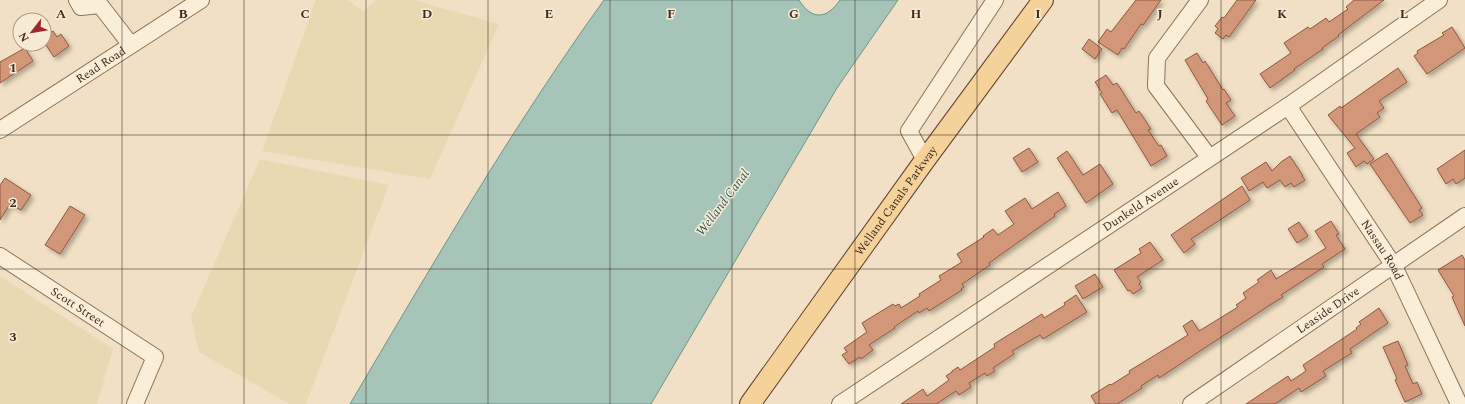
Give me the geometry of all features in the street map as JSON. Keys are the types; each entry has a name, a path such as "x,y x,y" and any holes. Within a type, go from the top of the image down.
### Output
{"main road":[{"name":"Welland Canals Parkway","path":"750,404 925,160 1043,0"}],"street":[{"path":"77,0 81,7 100,5 131,45"},
{"name":"Read Road","path":"0,130 201,0"},
{"path":"925,160 909,131 995,0"},
{"path":"1200,0 1157,58 1156,86 1209,157"},
{"name":"Dunkeld Avenue","path":"840,404 1209,157 1288,106 1439,0"},
{"name":"Nassau Road","path":"1288,106 1394,266 1459,404"},
{"name":"Leaside Drive","path":"1191,404 1465,216"},
{"name":"Scott Street","path":"0,256 155,357 135,404"}],"shaded area":[{"path":"316,0 347,0 363,11 376,0 414,0 499,24 430,179 262,151"},
{"path":"260,159 389,185 306,404 289,404 199,352 191,317"},
{"path":"0,276 113,349 97,404 0,404"}],"water":[{"name":"Welland Canal","path":"604,0 799,0 809,12 820,15 830,11 840,0 898,0 837,88 651,404 350,404 441,250 504,148 536,98"}],"building":[{"path":"1136,0 1161,0 1143,25 1141,24 1124,49 1122,48 1118,55 1098,42 1107,29 1111,32"},
{"path":"1237,0 1256,0 1229,37 1226,35 1223,39 1215,33 1218,29 1215,26 1222,17 1224,18"},
{"path":"1354,0 1384,0 1338,35 1339,36 1322,48 1323,49 1270,88 1260,74 1291,53 1284,43 1308,27 1310,29 1326,18 1329,22 1348,9 1346,7"},
{"path":"1452,27 1465,48 1427,74 1414,56 1418,53 1417,51 1444,35 1442,33"},
{"path":"52,32 57,37 61,34 69,46 54,57 51,52 52,52"},
{"path":"1089,39 1102,49 1095,59 1082,49"},
{"path":"18,52 27,52 33,61 0,83 0,62"},
{"path":"1197,53 1203,63 1205,61 1231,100 1226,103 1235,116 1222,125 1206,101 1208,99 1185,60"},
{"path":"1398,68 1407,82 1379,101 1384,108 1377,113 1380,117 1356,134 1374,159 1367,164 1364,161 1356,167 1347,153 1355,148 1328,115 1340,106 1341,108"},
{"path":"1106,75 1113,85 1117,83 1136,113 1139,111 1151,129 1148,130 1159,146 1161,145 1167,156 1151,166 1117,110 1112,113 1100,94 1102,93 1095,82"},
{"path":"1029,148 1038,162 1022,172 1013,158"},
{"path":"1465,150 1465,178 1456,184 1453,179 1446,184 1437,169"},
{"path":"1067,151 1083,175 1100,164 1113,184 1086,203 1057,158"},
{"path":"1387,153 1422,208 1419,210 1423,215 1410,223 1370,164"},
{"path":"1290,156 1305,180 1294,187 1291,183 1285,187 1280,180 1267,188 1263,182 1249,191 1241,178 1266,162 1272,171"},
{"path":"5,178 31,195 21,210 10,204 0,220 0,185"},
{"path":"1242,186 1250,200 1191,239 1195,244 1184,253 1171,235"},
{"path":"1058,192 1066,206 1054,214 1055,216 962,284 964,287 961,289 962,290 929,311 927,308 919,313 918,311 869,345 873,350 861,359 860,357 849,364 842,355 847,352 844,348 867,332 862,323 893,304 895,306 899,304 901,308 920,296 919,294 941,280 939,276 962,262 957,254 984,237 983,236 993,229 998,235 1014,224 1005,211 1025,198 1032,209"},
{"path":"70,206 85,215 60,254 45,245"},
{"path":"1331,221 1339,234 1336,235 1345,249 1322,264 1324,267 1281,295 1283,297 1159,378 1158,375 1141,386 1142,388 1117,404 1096,404 1091,396 1110,384 1111,385 1130,373 1129,371 1188,335 1183,326 1192,320 1199,331 1238,307 1236,305 1246,298 1243,293 1259,282 1257,280 1271,270 1276,279 1326,248 1315,231"},
{"path":"1299,222 1308,236 1297,243 1288,229"},
{"path":"1150,242 1163,260 1137,277 1141,282 1139,284 1142,288 1133,294 1130,290 1128,291 1114,270 1141,253 1139,249"},
{"path":"1462,255 1465,260 1465,326 1452,297 1454,296 1438,270"},
{"path":"1095,274 1103,287 1083,299 1075,286"},
{"path":"1076,295 1087,312 1043,339 1040,335 1012,351 1014,354 993,368 995,371 987,376 985,373 969,383 971,387 959,395 956,391 936,404 901,404 923,389 927,396 949,380 946,376 952,371 958,367 960,370 995,347 994,344 1042,314 1044,318 1065,305 1064,303"},
{"path":"1379,308 1388,323 1350,349 1352,353 1323,371 1326,376 1301,392 1299,388 1275,404 1246,404 1288,376 1291,381 1306,371 1303,365 1357,329 1356,328 1361,324 1359,322"},
{"path":"1398,341 1408,365 1405,366 1413,384 1417,382 1422,394 1405,402 1383,347"}]}
